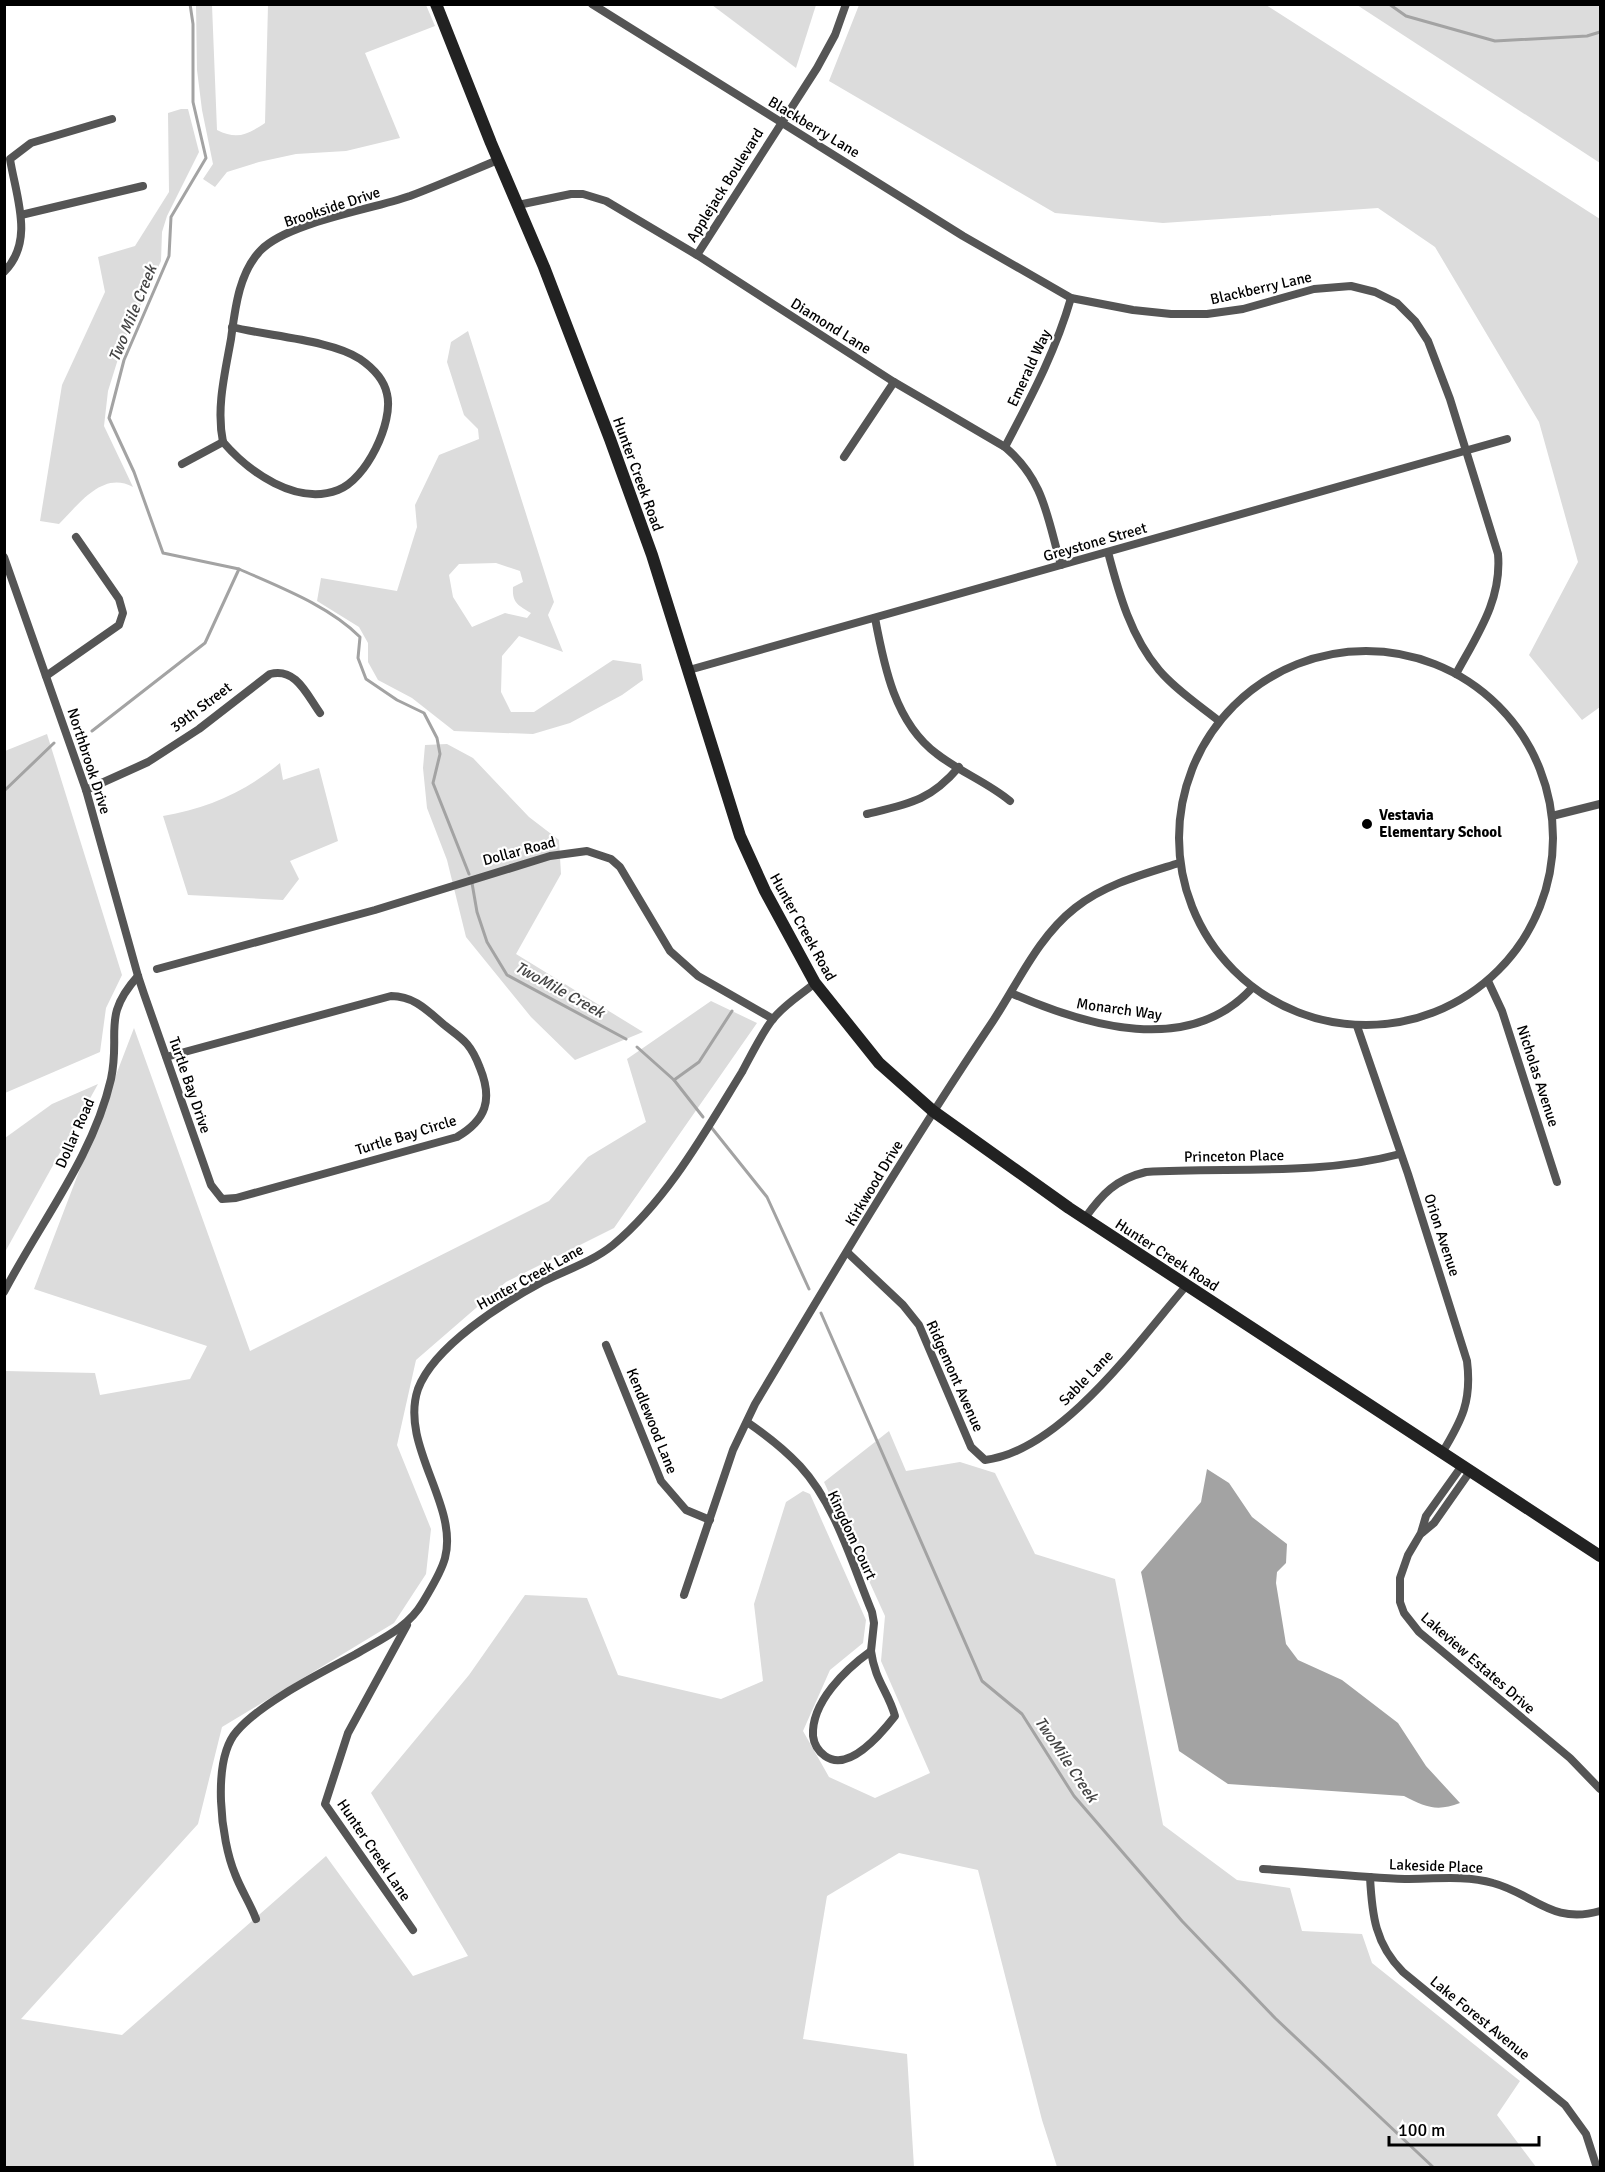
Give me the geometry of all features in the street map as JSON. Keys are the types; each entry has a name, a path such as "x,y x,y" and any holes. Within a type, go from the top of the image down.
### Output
{"main road":[{"name":"Hunter Creek Road","path":"436,4 610,439 689,670 740,836 765,891 816,983 879,1063 933,1111 1186,1286 1600,1556"}],"street":[{"name":"Blackberry Lane","path":"592,4 963,236 1071,298 1133,310 1207,314 1243,309 1326,287 1351,286 1375,292 1402,307 1422,331 1446,390 1498,554 1498,578 1494,601 1456,674"},
{"name":"Applejack Boulevard","path":"698,255 826,52 846,4"},
{"path":"4,272 15,261 19,251 21,215 10,159 31,142 112,119"},
{"name":"Brookside Drive","path":"223,442 220,411 232,327 248,268 262,249 305,227 411,195 498,160"},
{"path":"21,215 143,186"},
{"name":"Diamond Lane","path":"518,205 571,194 594,196 616,206 698,255 894,382 1005,447 1020,460 1038,486 1061,566"},
{"name":"Emerald Way","path":"1005,447 1043,376 1061,332 1071,298"},
{"path":"182,464 223,442 239,461 270,481 305,492 329,493 341,490 359,474 383,432 389,408 384,384 377,374 353,355 336,349 232,327"},
{"path":"844,456 894,382"},
{"name":"Greystone Street","path":"689,670 1507,440"},
{"path":"46,676 118,625 123,613 119,599 76,537"},
{"path":"1108,552 1120,596 1145,652 1177,688 1220,721"},
{"name":"Northbrook Drive","path":"4,557 86,790 138,976"},
{"path":"875,618 887,671 904,716 927,746 992,786 1010,801"},
{"path":"1366,651 1403,655 1456,674 1499,706 1521,733 1545,781 1552,816 1552,862 1540,906 1519,947 1488,981 1436,1012 1397,1023 1357,1026 1335,1023 1291,1011 1252,988 1230,969 1206,937 1185,892 1179,863 1178,820 1188,777 1196,758 1220,721 1246,694 1277,674 1329,655 1366,651"},
{"name":"39th Street","path":"86,790 148,762 199,729 270,674 282,672 293,677 320,713"},
{"path":"867,814 921,801 942,787 958,767"},
{"path":"1552,816 1600,804"},
{"name":"Dollar Road","path":"157,969 375,910 520,864 550,856 587,851 611,859 620,867 670,951 698,976 773,1019"},
{"name":"Kirkwood Drive","path":"684,1595 733,1450 767,1384 933,1111 1044,942 1077,906 1120,883 1179,863"},
{"name":"Turtle Bay Drive","path":"138,976 211,1185 222,1199"},
{"name":"Dollar Road","path":"4,1292 82,1158 97,1124 111,1077 117,1004 138,976"},
{"name":"Nicholas Avenue","path":"1488,981 1502,1011 1557,1182"},
{"path":"773,1019 816,983"},
{"name":"Monarch Way","path":"1011,993 1047,1009 1083,1020 1144,1028 1181,1029 1216,1017 1238,1004 1252,988"},
{"name":"Turtle Bay Circle","path":"166,1057 391,996 404,996 420,1004 467,1044 483,1075 486,1104 481,1117 471,1129 457,1137 236,1198 222,1199"},
{"name":"Hunter Creek Lane","path":"413,1930 325,1804 348,1733 410,1619 442,1568 447,1544 443,1519 418,1437 416,1402 423,1379 446,1351 481,1320 544,1281 610,1248 637,1224 661,1196 722,1105 773,1019"},
{"name":"Orion Avenue","path":"1357,1026 1467,1361 1469,1386 1465,1410 1442,1453"},
{"name":"Princeton Place","path":"1085,1218 1103,1192 1122,1179 1146,1172 1317,1169 1400,1154"},
{"name":"Ridgemont Avenue","path":"848,1253 903,1305 919,1325 971,1447 985,1460"},
{"name":"Sable Lane","path":"985,1460 1013,1454 1055,1428 1083,1404 1186,1286"},
{"name":"Kendlewood Lane","path":"606,1345 661,1481 686,1510 710,1520"},
{"name":"Kingdom Court","path":"747,1422 776,1442 802,1468 822,1498 872,1612 874,1623 871,1651 874,1672 892,1704 895,1716 850,1759 838,1760 826,1757 817,1749 813,1737 818,1714 828,1692 843,1672 871,1651"},
{"name":"Lakeview Estates Drive","path":"1465,1470 1434,1523 1422,1533 1408,1555 1400,1578 1400,1602 1411,1623 1570,1758 1600,1789"},
{"name":"Hunter Creek Lane","path":"256,1919 235,1875 224,1840 221,1791 229,1742 245,1724 273,1703 401,1628 410,1619"},
{"name":"Lakeside Place","path":"1263,1869 1370,1877 1480,1880 1504,1886 1558,1913 1582,1915 1600,1911"},
{"name":"Lake Forest Avenue","path":"1370,1877 1373,1920 1387,1954 1403,1972 1565,2105 1586,2134 1597,2168"}],"shaded area":[{"path":"196,5 212,5 217,130 230,135 242,135 265,123 268,5 426,5 435,26 365,53 400,138 346,151 296,154 259,162 227,172 215,187 203,179 213,164 197,70"},
{"path":"712,5 816,5 796,68"},
{"path":"859,5 1266,5 1600,219 1600,707 1582,720 1529,655 1578,562 1539,422 1435,247 1378,208 1163,223 1055,213 829,81"},
{"path":"1357,5 1600,5 1600,163"},
{"path":"188,109 199,152 167,216 162,232 161,261 123,343 108,391 104,426 133,487 122,483 102,486 83,499 59,524 40,521 62,385 105,292 98,257 135,246 169,192 168,113"},
{"path":"468,331 554,602 548,615 563,652 519,636 502,656 501,692 511,712 534,712 613,660 641,664 643,680 622,695 570,723 533,734 454,731 412,698 378,680 368,662 368,643 359,627 317,601 321,578 397,591 417,527 415,505 439,455 479,439 478,429 464,415 447,362 451,342","holes":["496,563 520,571 523,582 513,587 514,597 519,605 531,613 527,618 505,613 472,627 453,597 449,575 459,564"]},
{"path":"47,734 122,975 106,1008 100,1052 5,1093 5,751"},
{"path":"447,744 473,758 529,817 559,840 561,874 516,954 643,1032 575,1060 531,1017 466,937 447,860 427,808 423,768 425,745"},
{"path":"280,763 283,780 319,768 338,841 290,861 299,879 283,900 188,895 163,816 180,813 225,797 253,782"},
{"path":"711,1001 757,1023 614,1228 506,1282 416,1360 397,1445 431,1529 426,1574 394,1623 222,1727 198,1824 21,2019 122,2035 326,1856 413,1976 468,1956 371,1793 469,1675 525,1595 587,1598 618,1675 721,1699 763,1681 754,1604 786,1502 803,1491 810,1494 866,1620 863,1643 830,1670 803,1731 829,1777 875,1798 930,1773 881,1661 885,1616 824,1482 889,1431 906,1471 960,1462 995,1473 1035,1554 1115,1579 1163,1825 1237,1880 1290,1888 1302,1931 1362,1934 1372,1963 1520,2081 1497,2115 1536,2167 1057,2167 1042,2120 978,1870 899,1853 827,1896 803,2039 907,2054 914,2167 5,2168 5,1371 95,1373 100,1395 190,1379 207,1346 34,1289 134,1028 250,1351 549,1201 588,1157 646,1122 627,1059"},
{"path":"98,1084 5,1252 5,1138 52,1104"},
{"path":"1207,1469 1229,1483 1252,1517 1287,1544 1286,1563 1277,1572 1276,1583 1286,1644 1298,1660 1342,1680 1398,1723 1426,1766 1460,1803 1438,1808 1418,1803 1404,1796 1228,1784 1179,1751 1141,1572 1201,1502"}],"waterway":[{"name":"Two Mile Creek","path":"92,731 205,643 239,569 163,553 134,472 109,418 124,360 169,256 171,217 206,158 193,102 193,24 190,4"},
{"path":"1389,4 1406,16 1495,41 1587,36 1600,32"},
{"name":"Two Mile Creek","path":"239,569 333,615 360,637 358,658 366,679 397,700 424,713 437,738 440,754 433,783 469,874"},
{"name":"TwoMile Creek","path":"4,791 54,743"},
{"name":"TwoMile Creek","path":"472,883 477,912 487,942 507,975 626,1039"},
{"path":"674,1080 699,1062 732,1011"},
{"name":"TwoMile Creek","path":"637,1047 674,1080 703,1117"},
{"name":"TwoMile Creek","path":"711,1127 767,1197 809,1289"},
{"name":"TwoMile Creek","path":"821,1313 982,1681 1022,1714 1074,1796 1182,1921 1275,2018 1434,2168"}],"place":[{"name":"Vestavia Elementary School","path":"1367,824"}]}
